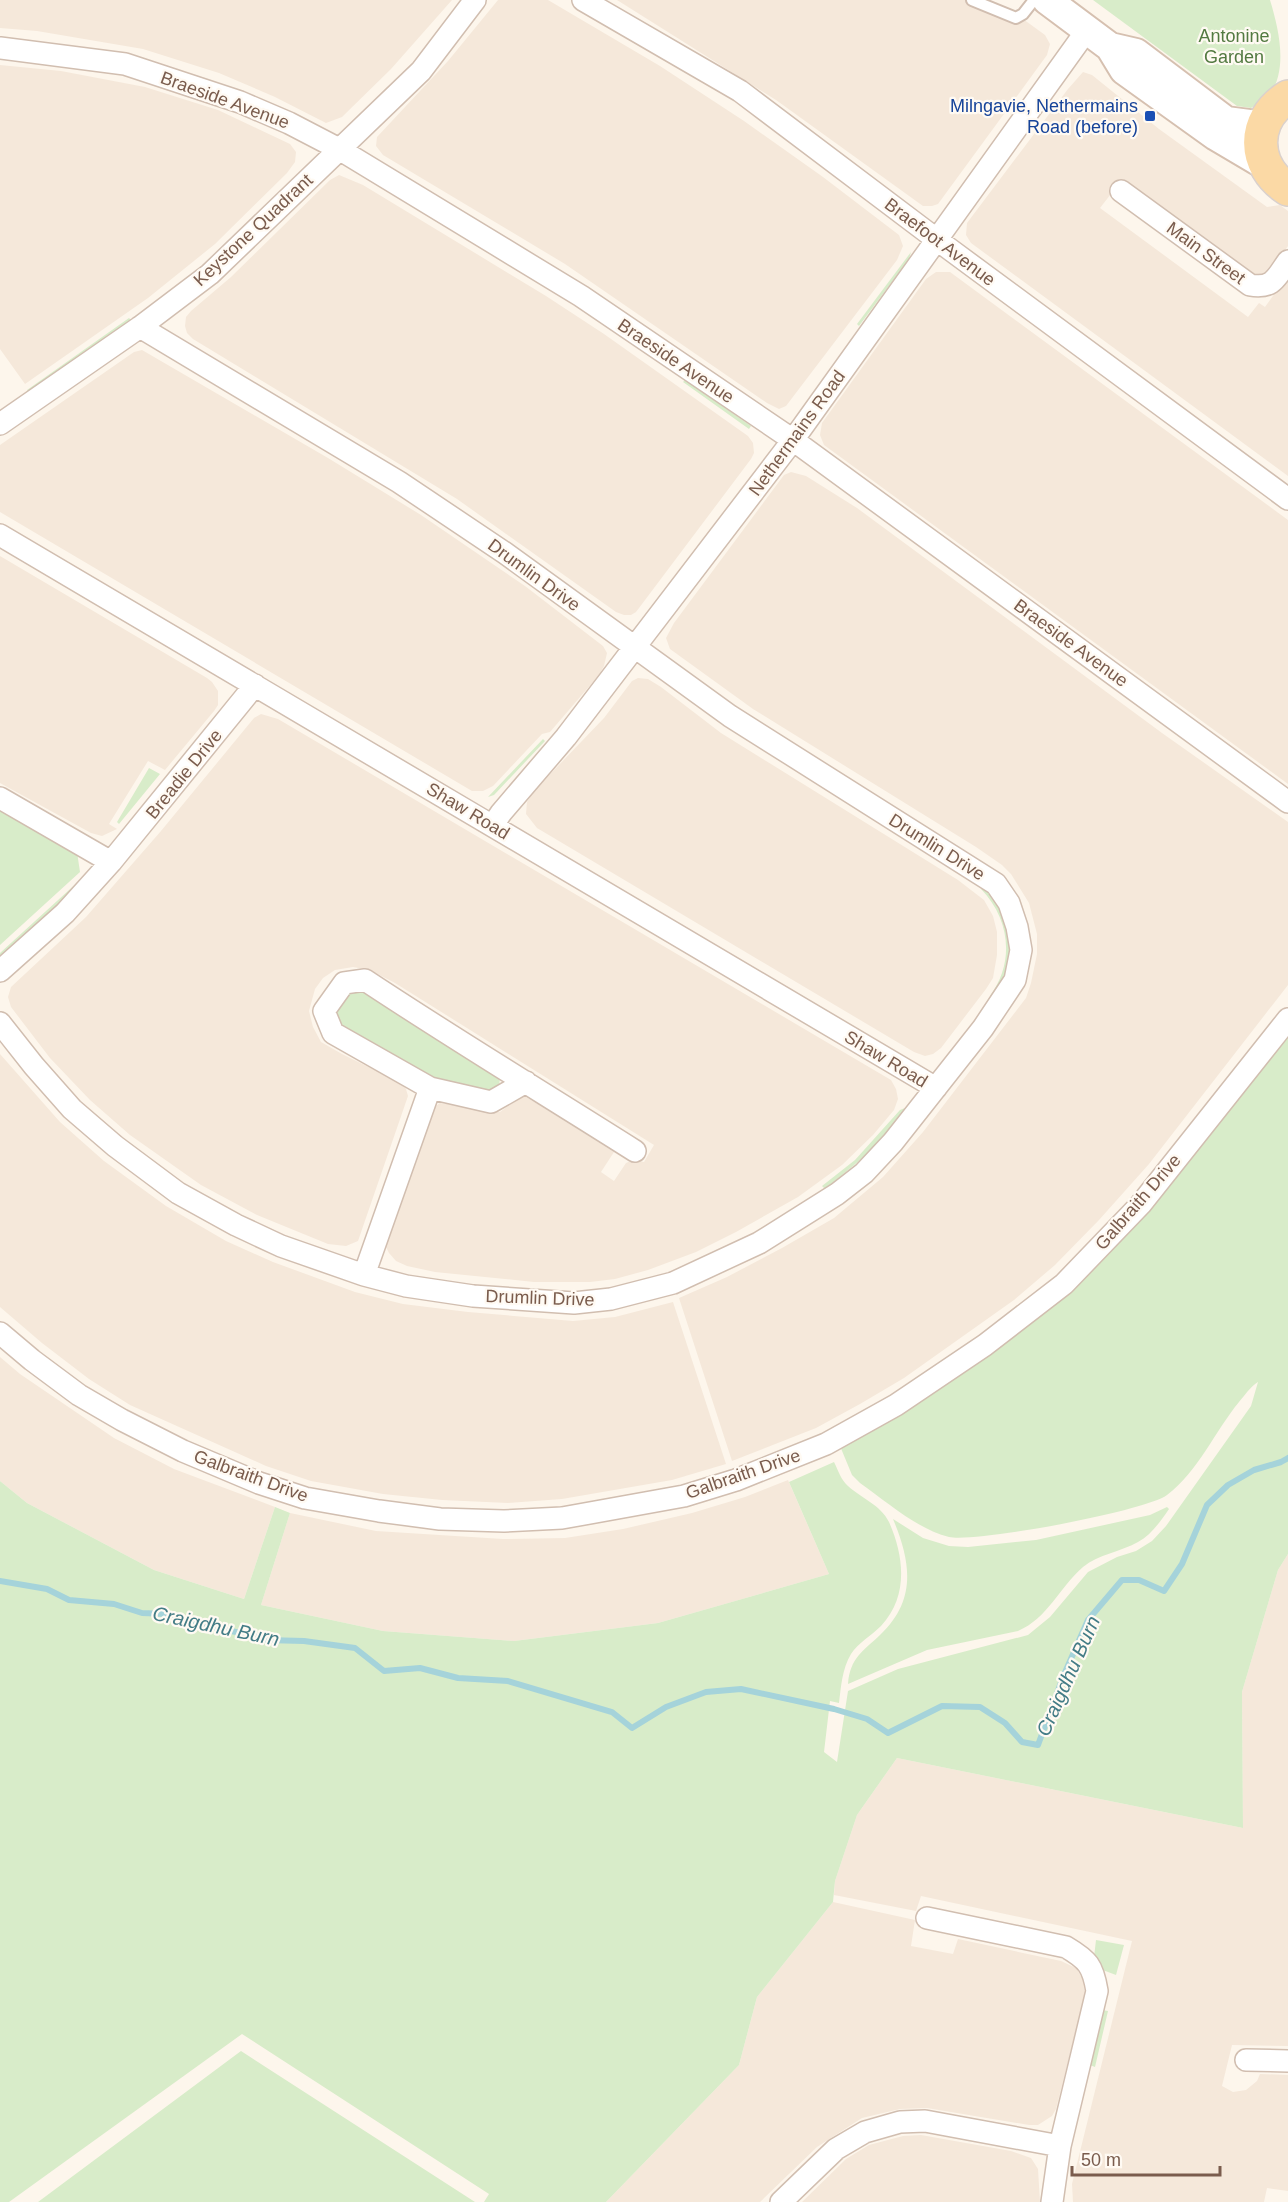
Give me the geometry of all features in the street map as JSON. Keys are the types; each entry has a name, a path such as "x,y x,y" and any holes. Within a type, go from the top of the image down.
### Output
{"main road":[{"path":"1047,0 1110,47 1124,70 1216,136 1265,165"},
{"path":"1110,47 1136,53 1226,121 1257,125 1264,123"},
{"path":"1288,97 1271,111 1264,123 1260,144 1265,165 1271,175 1288,189"}],"street":[{"name":"Keystone Quadrant","path":"0,424 140,327 210,274 421,71 475,0"},
{"name":"Braefoot Avenue","path":"583,0 740,91 937,240 1288,499"},
{"name":"Nethermains Road","path":"493,825 566,738 793,440 1087,30"},
{"name":"Braeside Avenue","path":"0,48 125,64 240,102 289,123 339,149 581,297 793,440 1288,802"},
{"name":"Main Street","path":"1120,191 1250,285 1263,287 1272,282 1288,261"},
{"name":"Drumlin Drive","path":"0,1023 72,1109 178,1193 236,1225 281,1246 364,1275 406,1286 473,1296 574,1303 611,1299 673,1283 759,1243 837,1194 864,1173 893,1142 983,1028 1015,980 1020,950 1017,927 1009,903 996,884 730,716 505,553 399,482 140,327"},
{"name":"Shaw Road","path":"0,535 936,1088"},
{"name":"Breadie Drive","path":"0,971 65,913 111,862 255,685"},
{"path":"0,798 111,862"},
{"path":"526,1082 491,1102 430,1088 333,1033 324,1011 344,983 365,980 526,1082 634,1151"},
{"name":"Galbraith Drive","path":"0,1333 79,1395 122,1420 183,1451 259,1483 304,1498 379,1512 440,1519 504,1521 562,1518 684,1496 736,1480 826,1444 896,1406 986,1346 1064,1284 1140,1204 1288,1019"},
{"path":"364,1275 430,1088"},
{"path":"927,1918 1066,1947 1085,1959 1094,1973 1097,1991 1060,2146 1052,2202"},
{"path":"1246,2060 1288,2061"},
{"path":"781,2202 836,2149 865,2132 900,2122 925,2121 1060,2146"}],"lane":[{"path":"972,0 1016,18 1023,14 1034,0"}],"shaded area":[{"path":"0,0 452,0 391,69 342,117 326,123 275,97 219,73 143,49 37,31 0,28"},
{"path":"498,0 548,0 660,66 744,121 899,235 903,246 897,260 786,406 779,409 767,403 565,264 383,155 376,146 377,137 448,61"},
{"path":"617,0 966,0 1019,24 1023,19 1045,35 1050,44 1047,55 938,204 923,206 776,100"},
{"path":"0,65 61,71 145,87 218,110 290,144 296,152 295,162 287,173 215,244 148,298 25,384 0,349"},
{"path":"1083,72 1092,75 1159,129 1267,207 1280,205 1288,211 1288,246 1266,276 1256,277 1121,181 1100,208 1248,317 1259,303 1265,307 1288,275 1288,476 971,243 966,235 967,223"},
{"path":"339,175 363,185 546,296 604,334 748,436 753,443 754,453 751,459 636,612 624,615 616,612 457,499 193,339 187,333 186,317 191,311 231,277 330,180"},
{"path":"936,272 950,272 1288,520 1288,784 824,445 820,435 822,423 926,279"},
{"path":"142,350 421,515 525,586 603,646 607,653 599,675 550,732 542,734 493,786 483,791 472,791 0,512 0,445 134,352"},
{"path":"791,472 806,476 857,508 1162,733 1288,822 1288,985 1149,1164 1055,1265 1014,1300 904,1378 816,1428 732,1461 679,1298 727,1277 834,1218 883,1177 923,1132 1026,998 1037,954 1037,934 1029,903 1011,874 1002,865 753,709 670,649 666,638 674,623 784,475"},
{"path":"0,556 207,678 218,691 218,705 214,711 165,770 148,761 109,824 117,829 102,836 91,833 0,783"},
{"path":"638,678 648,679 661,687 721,733 958,880 984,900 993,916 997,932 997,955 993,978 941,1048 925,1056 914,1052 537,828 526,814 527,802 534,791 604,718 632,681"},
{"path":"261,714 278,719 891,1080 898,1099 894,1110 873,1135 842,1165 798,1197 696,1252 648,1270 615,1279 590,1282 534,1282 435,1272 407,1266 396,1261 389,1253 386,1247 387,1241 430,1110 440,1103 500,1112 523,1095 614,1152 601,1172 614,1181 626,1163 633,1160 644,1162 654,1145 395,983 370,970 353,967 335,970 323,978 315,989 309,1011 313,1027 321,1042 401,1083 408,1096 358,1241 346,1246 328,1244 257,1215 201,1185 130,1135 90,1100 50,1058 11,1007 8,997 11,987 86,917 161,831 254,718"},
{"path":"0,1054 60,1122 104,1161 166,1206 226,1241 273,1262 355,1292 403,1304 468,1312 573,1321 615,1317 673,1302 726,1464 672,1480 562,1499 508,1503 442,1500 383,1494 311,1481 266,1466 130,1405 89,1379 0,1307"},
{"path":"0,1357 20,1374 114,1438 174,1469 275,1507 244,1599 154,1570 27,1503 0,1481"},
{"path":"788,1480 829,1574 658,1623 514,1641 383,1631 261,1605 290,1513 376,1531 503,1539 565,1538 623,1529 692,1513 745,1497"},
{"path":"1288,1554 1288,2046 1232,2045 1222,2086 1233,2092 1246,2090 1257,2081 1260,2074 1288,2075 1288,2191 1267,2188 1264,2202 1073,2202 1072,2184 1132,1941 921,1896 916,1911 834,1895 835,1881 857,1815 897,1758 1243,1828 1242,1692 1278,1570"},
{"path":"833,1902 915,1920 911,1946 953,1954 958,1939 1061,1961 1076,1968 1084,1981 1085,1994 1056,2109 1052,2116 1038,2125 1029,2125 927,2108 900,2109 862,2118 817,2147 760,2202 606,2202 739,2065 757,1997"},
{"path":"921,2135 1011,2151 1031,2158 1038,2169 1040,2202 802,2202 846,2159 869,2145 903,2136"}],"green space":[{"name":"Antonine Garden","path":"1093,0 1270,0 1280,49 1276,84 1270,95 1251,108 1237,106"},
{"path":"911,252 909,259 859,326 857,324"},
{"path":"129,318 131,320 28,392 27,390"},
{"path":"685,380 751,426 749,429 683,382"},
{"path":"543,739 545,741 494,795 488,797"},
{"path":"149,768 160,774 119,824 117,822"},
{"path":"0,808 77,852 80,872 0,945"},
{"path":"80,880 79,886 0,957 0,953"},
{"path":"984,886 1005,918 1010,944 1007,970 993,998 990,996 1003,969 1006,941 998,914 981,889"},
{"path":"358,988 500,1076 499,1088 493,1092 456,1085 436,1078 339,1029 330,1013 334,999"},
{"path":"1288,1031 1288,1554 1278,1570 1242,1692 1243,1828 897,1758 857,1815 835,1881 833,1902 757,1997 739,2065 606,2202 484,2202 489,2194 242,2034 9,2202 0,2202 0,1481 27,1503 154,1570 244,1599 275,1507 290,1513 261,1605 383,1631 514,1641 658,1623 829,1574 789,1482 834,1462 846,1484 876,1506 889,1522 898,1548 901,1576 900,1589 890,1614 881,1626 851,1654 841,1684 839,1703 830,1701 824,1752 837,1762 848,1691 898,1669 1028,1635 1050,1617 1088,1572 1117,1557 1136,1551 1152,1541 1166,1526 1251,1406 1258,1382 1230,1413 1188,1475 1167,1495 1153,1502 1096,1517 1024,1531 965,1538 949,1537 925,1528 860,1483 852,1475 840,1446 1033,1321"},
{"path":"905,1108 889,1131 869,1152 825,1189 822,1186 855,1160 900,1110"},
{"path":"1167,1507 1169,1509 1162,1519 1143,1539 1083,1567 1045,1611 1018,1631 927,1650 848,1684 855,1661 892,1622 905,1594 907,1565 893,1519 923,1538 949,1546 968,1547 1036,1540 1150,1515"},
{"path":"1096,1940 1124,1945 1116,1975 1100,1969 1094,1957"},
{"path":"1102,2010 1108,2011 1095,2067 1090,2065"},
{"path":"241,2051 475,2202 38,2202"}],"waterway":[{"name":"Craigdhu Burn","path":"0,1581 47,1589 69,1600 114,1604 142,1613 167,1614 199,1625 252,1635 265,1640 304,1641 355,1648 384,1671 420,1668 458,1678 508,1681 612,1712 632,1728 666,1707 706,1692 741,1689 834,1709 867,1719 888,1733 942,1706 980,1707 1005,1723 1022,1742 1038,1745 1063,1677 1088,1620 1122,1580 1139,1580 1164,1591 1182,1564 1207,1505 1228,1485 1254,1470 1288,1458"}],"place":[{"name":"Milngavie, Nethermains Road (before)","path":"1150,116"}]}
